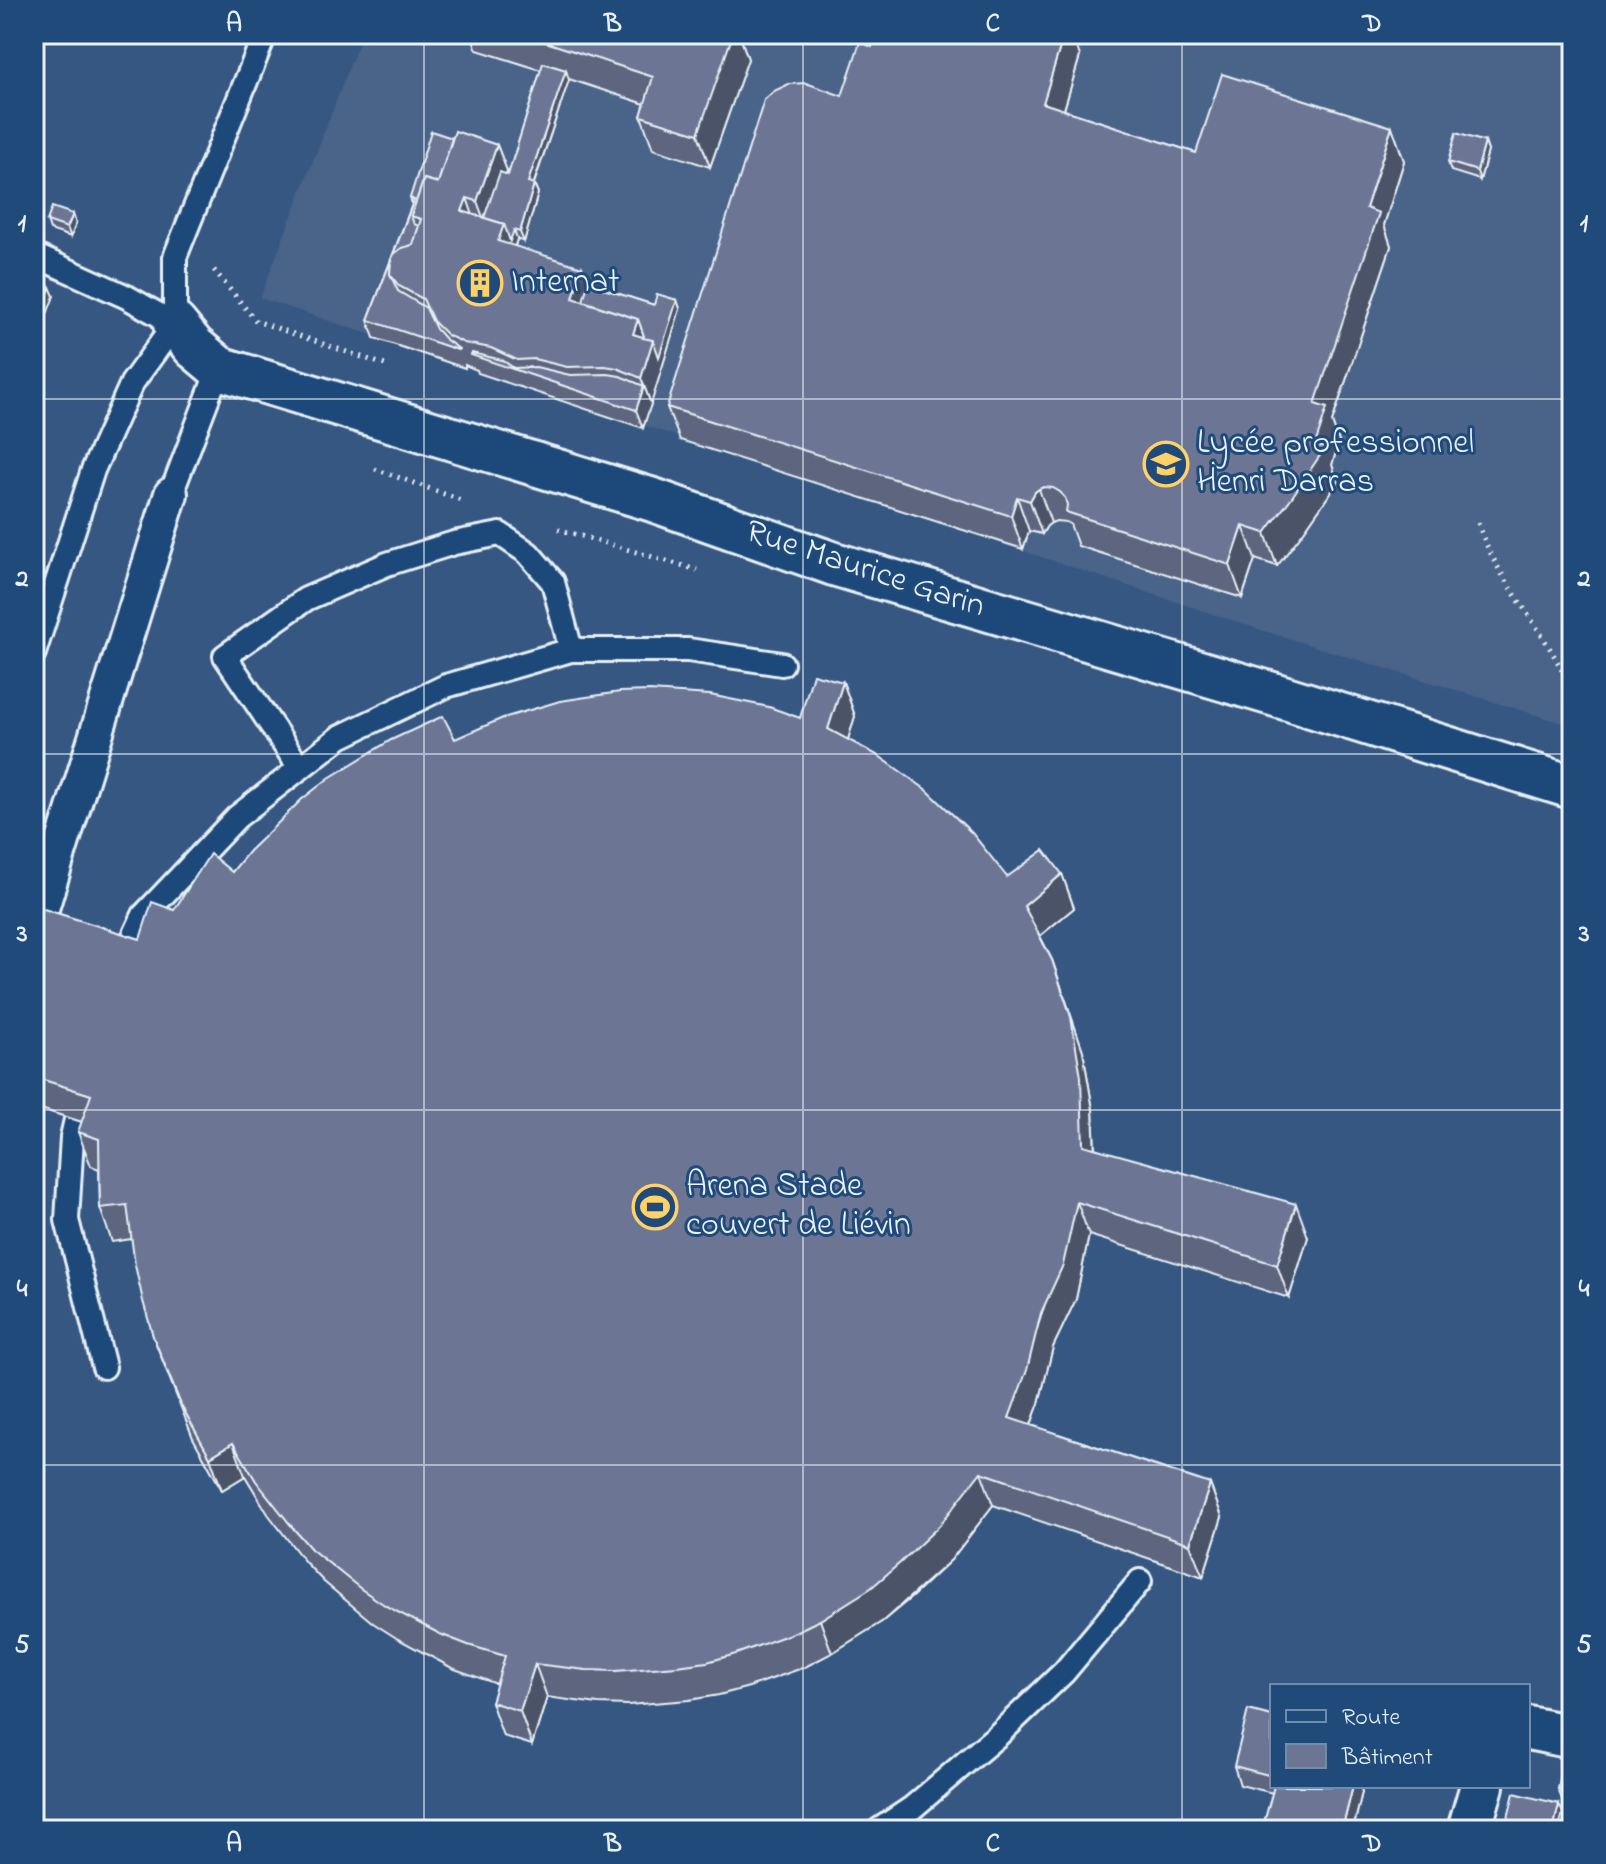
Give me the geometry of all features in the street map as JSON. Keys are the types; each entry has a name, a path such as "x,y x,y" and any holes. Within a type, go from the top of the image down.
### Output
{"street":[{"name":"Rue Maurice Garin","path":"175,324 194,347 219,368 653,500 834,564 1276,695 1572,787"},
{"path":"34,934 171,494"},
{"path":"1530,1728 1572,1737"},
{"path":"1469,1830 1481,1788"}],"lane":[{"path":"34,653 93,470 132,383 175,324 175,257 265,34"},
{"path":"34,255 127,297 175,324"},
{"path":"171,494 219,368"},
{"path":"300,768 225,656 306,599 333,587 387,564 454,543 500,534 528,553 553,582 571,650"},
{"path":"113,983 144,915 237,817 340,737 446,686 571,650 688,650 782,664"},
{"path":"88,1067 72,1137 67,1220 104,1367"},
{"path":"879,1830 912,1808 1064,1672 1140,1581"}],"path":[{"path":"175,257 214,270 256,321 386,365"},
{"path":"1478,523 1497,569 1545,639 1572,694"}],"shaded area":[{"name":"Lycée professionnel Henri Darras","path":"362,34 1572,34 1572,726 1261,630 260,298"}],"building":[{"path":"521,34 733,34 698,134 641,116 653,77"},
{"path":"877,34 1064,34 1043,103 1196,153 1222,74 1392,127 1366,208 1379,213 1315,404 1327,408 1315,445 1325,448 1265,533 1243,526 1230,565 1066,512 1065,498 1053,488 1039,489 1030,501 1017,497 1011,516 667,407 764,100 789,84 806,83 842,96 860,42 872,47"},
{"path":"543,63 566,70 528,182 534,184 520,232 514,230 510,241 504,224 484,218 500,172 508,175"},
{"path":"431,131 452,138 438,183 424,179 411,216 414,224 419,226 413,245 402,248 391,260 414,200 410,198"},
{"name":"Internat","path":"455,131 497,145 477,201 467,198 462,211 504,224 498,241 582,267 573,298 638,319 633,334 653,340 641,378 605,366 567,367 534,359 517,360 491,348 464,343 447,335 433,321 423,299 399,286 390,274 391,260 402,248 413,245 421,219 411,216 424,179 438,183"},
{"path":"1456,133 1485,142 1477,171 1448,162"},
{"path":"52,207 73,214 67,228 47,221"},
{"path":"391,260 390,274 398,291 426,308 436,329 458,350 368,320"},
{"path":"40,283 50,287 34,330 34,298"},
{"path":"588,284 654,305 657,294 677,300 659,357 653,340 643,338 638,319 583,301"},
{"path":"471,355 502,360 514,368 536,367 570,375 608,374 644,386 636,410"},
{"name":"Arena Stade couvert de Liévin","path":"813,674 843,682 828,729 879,756 928,791 972,833 1007,877 1044,850 1062,874 1024,906 1052,960 1071,1017 1081,1077 1083,1145 1296,1204 1277,1265 1077,1202 1063,1265 1041,1313 1027,1370 1009,1418 1210,1484 1190,1544 981,1472 939,1526 900,1563 871,1588 820,1620 793,1633 707,1662 616,1671 535,1664 520,1711 491,1702 505,1656 440,1634 386,1606 311,1549 256,1481 233,1443 210,1457 181,1405 153,1336 135,1265 127,1205 100,1208 99,1139 78,1132 91,1095 34,1077 34,906 140,939 152,902 174,910 210,854 232,872 301,800 329,778 391,740 443,716 455,739 503,718 560,701 650,691 710,695 769,707 800,718"},
{"path":"1248,1710 1270,1716 1270,1775 1234,1766"},
{"path":"1564,1763 1572,1765 1572,1791 1558,1789"},
{"path":"1273,1788 1352,1788 1344,1822 1326,1819 1322,1830 1262,1830"},
{"path":"1514,1793 1559,1804 1553,1830 1505,1830"},
{"path":"1572,1793 1572,1830 1562,1830"},
{"path":"1219,1821 1254,1830 1217,1830"}],"place":[{"name":"Internat","path":"480,283"},
{"name":"Lycée professionnel Henri Darras","path":"1166,464"},
{"name":"Arena Stade couvert de Liévin","path":"655,1207"}]}
